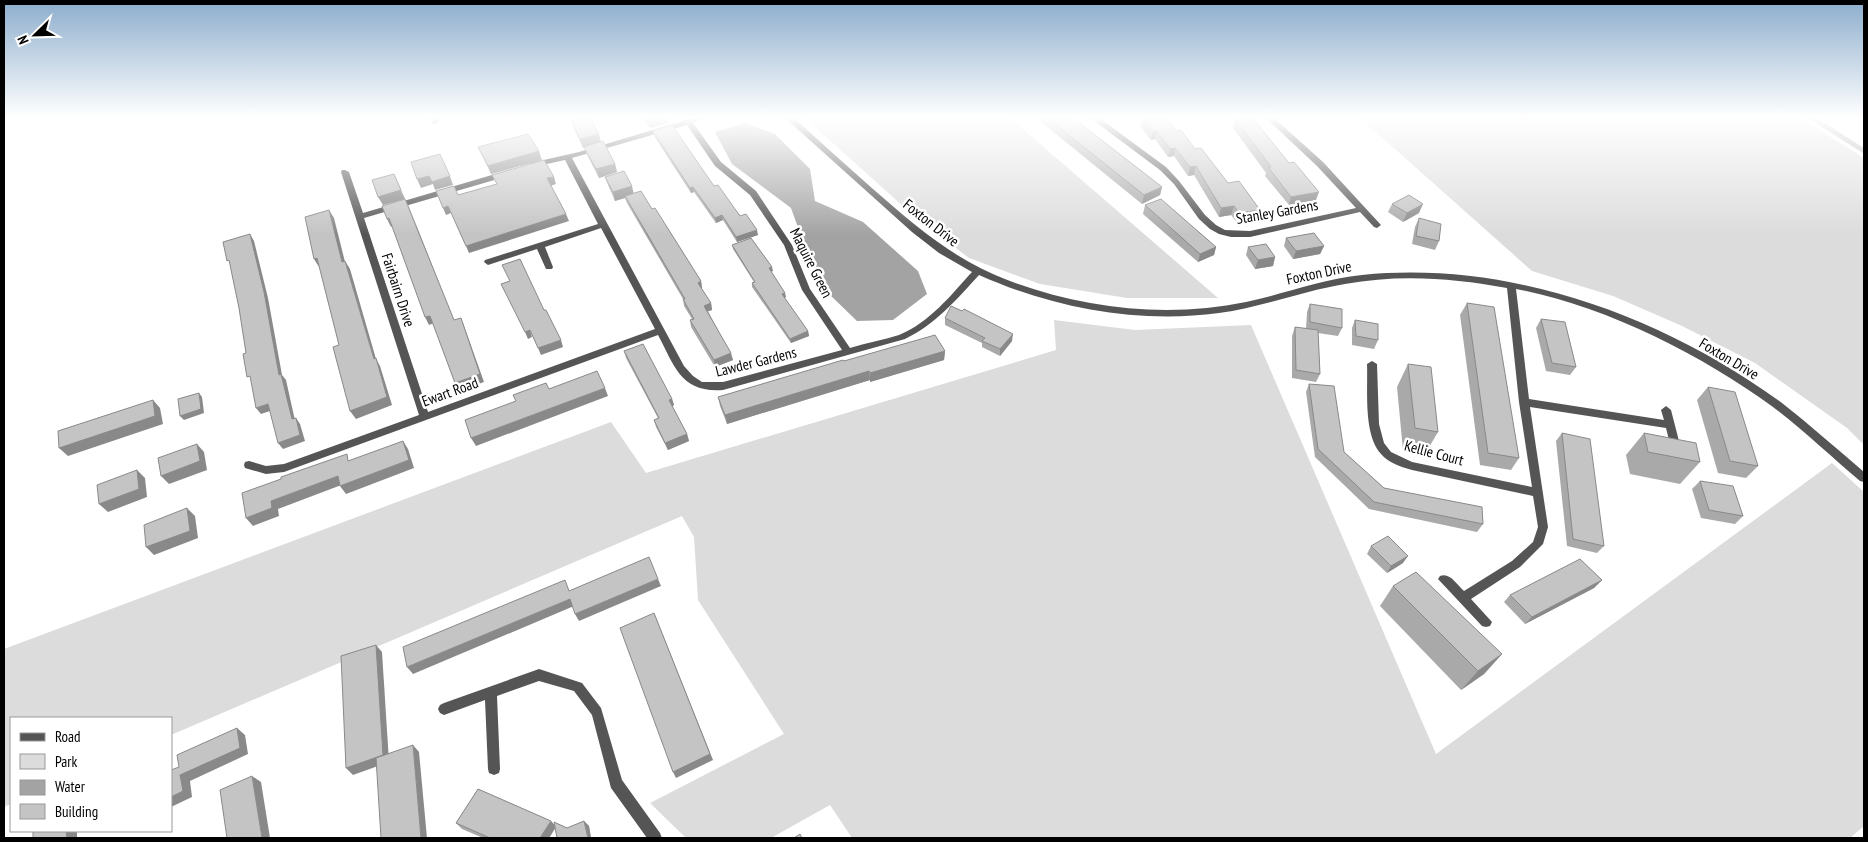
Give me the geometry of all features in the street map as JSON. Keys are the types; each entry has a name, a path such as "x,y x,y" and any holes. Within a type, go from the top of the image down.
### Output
{"street":[{"name":"Maquire Green","path":"713,156 718,164 753,193 788,245 806,290 848,352"},
{"name":"Foxton Drive","path":"832,156 906,222 944,252 978,270 1045,296 1081,304 1108,309 1163,312 1228,308 1330,282 1396,274 1468,277 1511,284 1592,307 1624,319 1680,346 1750,387 1776,405 1864,478"},
{"name":"Stanley Gardens","path":"1149,156 1173,178 1212,226 1224,233 1250,234 1362,209"},
{"path":"1312,156 1377,225"},
{"name":"Lawder Gardens","path":"567,157 680,368 697,385 706,388 723,386 848,352 918,330 932,321 978,270"},
{"path":"527,167 567,157"},
{"path":"360,217 518,170"},
{"name":"Fairbairn Drive","path":"345,172 425,417"},
{"path":"488,262 603,225"},
{"path":"540,246 549,267"},
{"path":"1463,598 1516,564 1538,544 1543,527 1536,492 1524,402 1511,284"},
{"name":"Ewart Road","path":"249,465 266,470 284,468 660,331"},
{"name":"Kellie Court","path":"1372,364 1375,430 1378,443 1384,452 1412,466 1536,492"},
{"path":"1524,402 1669,426"},
{"path":"1666,410 1675,445"},
{"path":"1444,579 1486,622"},
{"path":"444,709 539,675 578,687 597,712 616,784 655,838"},
{"path":"491,692 494,769"}],"green space":[{"path":"848,156 1054,156 1218,298 1127,298 1040,284 969,258 915,217"},
{"path":"1403,156 1861,156 1864,158 1864,445 1847,428 1755,363 1680,325 1613,296 1532,271"},
{"path":"1054,320 1135,330 1251,325 1436,754 1832,463 1864,492 1864,826 1850,838 852,838 830,805 771,838 686,838 650,803 784,734 698,600 694,537 682,516 172,735 172,717 10,717 10,804 4,807 4,649 611,422 646,473 1056,350"}],"water":[{"path":"728,156 797,156 810,169 815,201 863,222 918,271 927,294 893,320 857,321 827,292 804,244 791,208 732,164"}],"building":[{"path":"432,156 441,156 450,176 432,182 429,176 417,179 411,162"},
{"path":"483,156 521,156 488,166"},
{"path":"589,156 611,156 615,164 596,169"},
{"path":"669,156 694,156 714,186 718,185 740,216 746,214 757,230 736,237 722,215 715,218 693,187 690,188"},
{"path":"1095,156 1123,156 1162,187 1144,195"},
{"path":"1182,156 1207,156 1228,183 1239,181 1260,210 1239,213 1234,206 1221,208 1196,166 1190,167"},
{"path":"1263,156 1284,156 1289,163 1294,162 1319,192 1291,197 1268,167 1271,167"},
{"path":"544,160 554,177 547,178 566,214 466,246 448,206 443,208 436,191 454,186 458,195 497,184 492,175"},
{"path":"624,171 632,186 613,192 605,177"},
{"path":"394,174 401,190 378,197 372,180"},
{"path":"641,191 652,209 655,208 701,281 698,283 711,303 704,306 731,353 714,360 690,320 694,319 683,299 685,299 625,196"},
{"path":"1409,195 1423,204 1407,213 1392,204"},
{"path":"405,199 454,320 461,318 480,374 455,383 430,316 425,317 389,218 387,219 382,206"},
{"path":"1161,199 1216,247 1200,254 1145,205"},
{"path":"329,210 342,262 345,261 387,397 350,411 333,347 339,345 317,258 314,259 305,217"},
{"path":"1419,218 1441,224 1439,241 1416,236"},
{"path":"1314,233 1324,246 1296,251 1286,238"},
{"path":"250,234 264,292 279,375 281,374 292,419 296,418 300,435 278,443 268,404 256,408 250,376 247,377 243,354 246,353 239,308 229,260 227,261 223,242"},
{"path":"751,238 772,267 769,268 785,293 782,294 808,331 790,339 752,283 755,282 732,245"},
{"path":"1266,244 1275,257 1258,260 1248,247"},
{"path":"520,259 544,310 546,310 561,340 538,348 530,330 525,332 501,284 510,281 502,265"},
{"path":"1467,303 1494,307 1519,458 1488,453"},
{"path":"1310,304 1342,309 1342,328 1310,322"},
{"path":"951,306 962,311 964,309 1013,334 1000,349 982,341 985,338 945,318"},
{"path":"1541,319 1565,322 1576,367 1552,363"},
{"path":"1355,320 1378,324 1378,340 1356,336"},
{"path":"1295,327 1318,330 1320,374 1296,370"},
{"path":"935,335 945,351 870,373 869,371 725,415 718,397 843,360"},
{"path":"643,344 672,399 669,400 687,434 665,443 654,420 659,418 624,351"},
{"path":"1408,364 1431,367 1438,432 1415,428"},
{"path":"597,371 605,388 471,438 465,420 516,401 513,395 546,383 549,389"},
{"path":"1309,384 1334,386 1344,452 1384,488 1482,507 1483,524 1374,502 1318,449"},
{"path":"1708,387 1735,392 1758,466 1730,461"},
{"path":"199,393 201,409 180,416 178,399"},
{"path":"153,400 155,416 59,448 58,431"},
{"path":"1562,433 1590,439 1604,546 1573,539"},
{"path":"1644,433 1696,443 1700,462 1648,452"},
{"path":"403,441 409,460 340,486 338,476 271,501 272,508 246,518 242,493 347,454 348,461"},
{"path":"197,444 200,461 161,476 158,458"},
{"path":"137,470 139,489 99,504 97,485"},
{"path":"1700,481 1733,486 1743,516 1709,510"},
{"path":"187,508 190,531 146,547 144,525"},
{"path":"1388,536 1408,556 1391,566 1371,546"},
{"path":"649,557 658,579 575,614 570,599 407,667 403,647 565,580 569,591"},
{"path":"1580,559 1602,580 1532,617 1510,595"},
{"path":"1416,572 1502,654 1478,671 1393,586"},
{"path":"654,613 710,754 673,772 620,628"},
{"path":"376,645 383,755 346,768 341,656"},
{"path":"237,728 240,748 180,775 183,791 172,796 172,770 179,767 177,755"},
{"path":"413,745 421,838 381,838 376,758"},
{"path":"252,776 262,838 227,838 220,790"},
{"path":"478,789 551,821 540,838 490,838 456,823"},
{"path":"584,821 588,838 557,838 554,822 567,828"},
{"path":"33,832 66,832 67,838 33,838"},
{"path":"800,834 802,838 794,838"}]}
